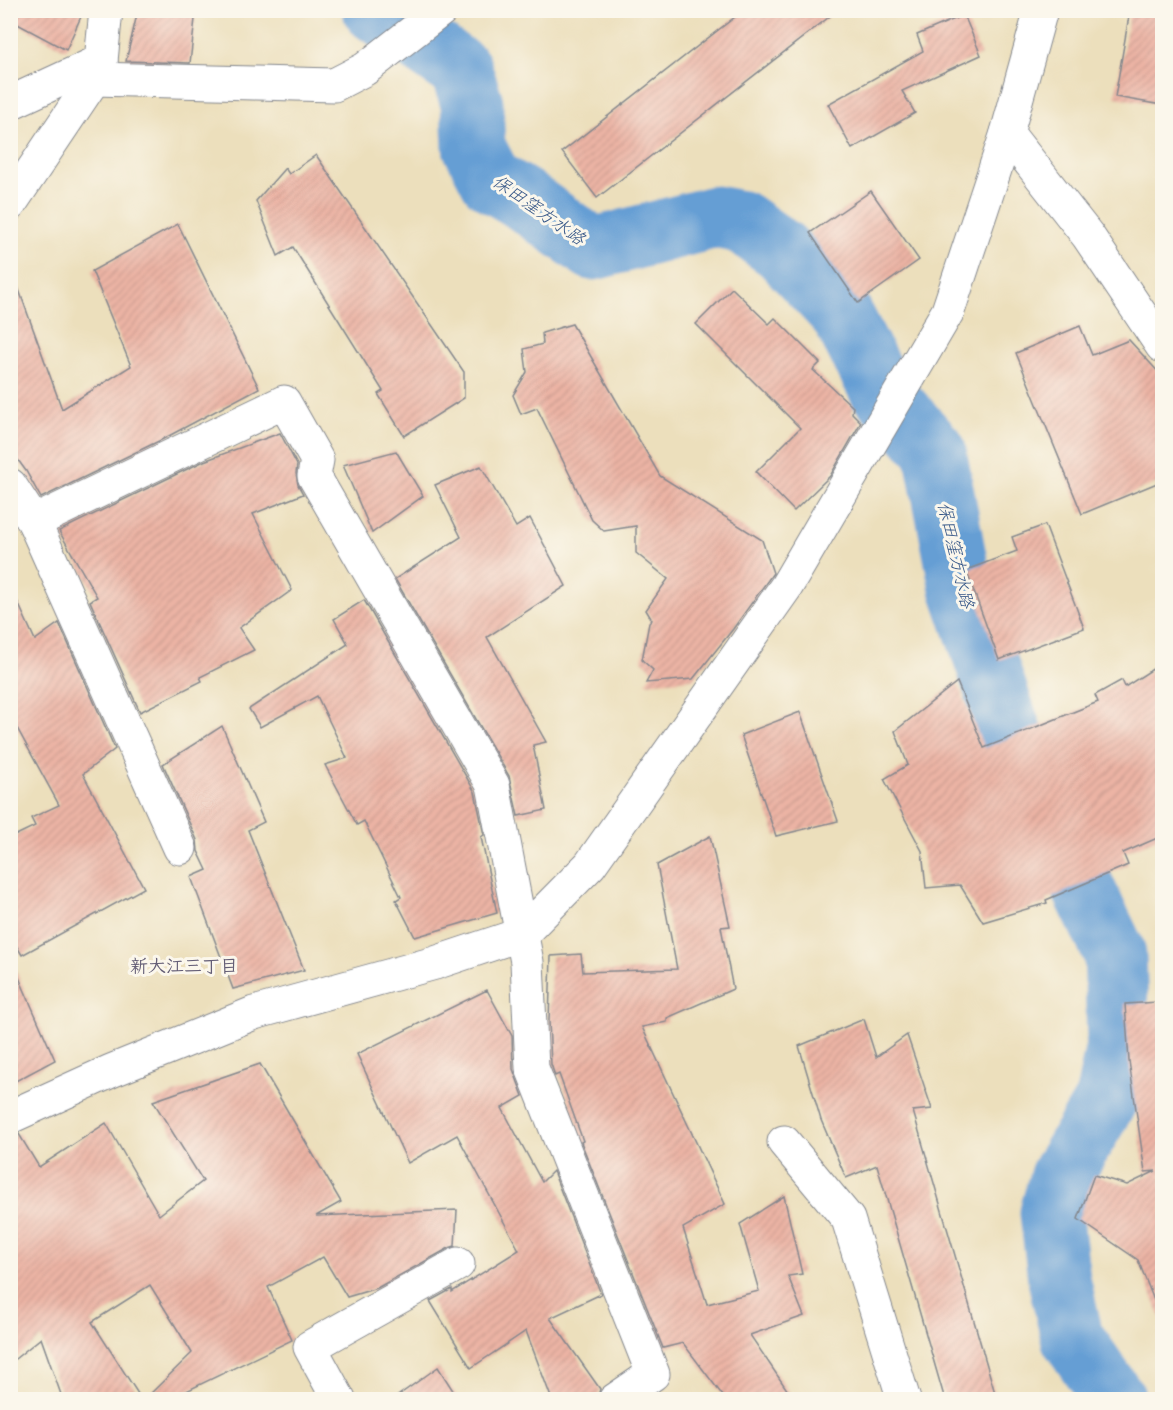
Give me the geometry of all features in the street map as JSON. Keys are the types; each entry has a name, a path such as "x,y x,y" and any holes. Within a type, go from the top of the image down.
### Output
{"street":[{"path":"10,204 98,70 106,10"},
{"path":"10,103 98,70 334,85 365,69 441,10"},
{"path":"10,1116 111,1071 254,1014 435,963 522,934 590,865 786,587 948,311 1007,133 1041,10"},
{"path":"1007,133 1088,236 1162,346"},
{"path":"34,522 284,402 317,460 314,476 493,784 527,962 532,1068 653,1374 615,1400"},
{"path":"10,485 34,522 180,848"},
{"path":"784,1142 848,1219 904,1400"},
{"path":"339,1400 310,1347 458,1263"}],"building":[{"path":"10,10 84,10 66,50 10,20"},
{"path":"138,10 196,10 190,63 126,61"},
{"path":"744,10 838,10 597,198 562,152"},
{"path":"1130,10 1162,10 1162,105 1115,97"},
{"path":"964,15 981,55 902,91 915,113 852,149 828,104 923,51 917,35"},
{"path":"316,155 464,372 464,398 404,436 378,394 383,391 293,247 278,256 256,201 285,168 289,174"},
{"path":"871,191 919,260 858,303 810,233"},
{"path":"178,224 259,388 163,439 41,498 10,449 10,276 14,276 62,409 131,366 92,271"},
{"path":"732,288 769,324 775,318 820,363 813,370 853,407 852,413 861,422 830,476 794,511 756,472 800,428 696,324"},
{"path":"572,324 660,476 762,540 773,573 733,629 693,679 646,683 653,670 642,660 649,623 652,620 646,610 668,579 636,553 636,526 604,531 592,520 537,408 521,414 513,395 527,372 524,349 543,344 542,333"},
{"path":"1080,326 1092,355 1129,340 1162,376 1162,481 1082,514 1016,353"},
{"path":"280,433 297,465 298,485 303,494 253,514 292,590 239,628 254,650 200,677 202,681 140,712 90,601 97,597 59,531 204,461"},
{"path":"396,451 423,496 372,533 343,465"},
{"path":"481,466 516,527 530,518 566,586 487,637 546,742 533,745 546,810 518,816 509,776 395,579 461,537 435,485"},
{"path":"1045,525 1084,628 999,660 966,570 1017,551 1012,537"},
{"path":"10,585 35,640 59,623 115,749 83,774 144,888 22,955 10,935 10,838 35,826 31,818 59,805 10,715"},
{"path":"364,600 475,792 484,835 481,837 497,913 415,937 396,900 401,897 364,821 357,825 325,765 347,758 317,696 260,727 249,709 348,644 334,619"},
{"path":"1162,663 1162,836 1123,853 1128,865 1046,900 1047,903 983,922 960,885 926,888 922,851 884,779 908,765 895,731 957,682 984,748 1098,702 1095,695 1122,680 1125,687"},
{"path":"800,712 838,821 776,836 741,735"},
{"path":"222,726 264,822 248,830 304,970 233,989 191,877 207,870 198,851 197,840 163,764"},
{"path":"710,836 730,926 721,927 733,989 667,1018 667,1022 642,1027 725,1204 683,1228 707,1304 759,1291 740,1224 784,1196 802,1274 788,1276 804,1316 750,1335 794,1400 726,1400 683,1343 663,1348 581,1142 583,1141 559,1074 555,1076 551,1064 549,1021 551,956 581,954 583,972 677,969 657,865"},
{"path":"10,957 55,1060 10,1084"},
{"path":"487,990 512,1036 513,1069 523,1096 502,1108 542,1182 553,1171 601,1294 550,1318 600,1389 597,1400 552,1400 526,1331 471,1368 430,1301 452,1289 452,1292 519,1250 457,1135 408,1163 357,1054"},
{"path":"1159,1002 1162,1023 1161,1318 1138,1260 1078,1219 1094,1175 1127,1185 1156,1171 1145,1172 1129,1061 1125,1004"},
{"path":"864,1019 876,1057 907,1035 932,1109 913,1111 997,1400 945,1400 877,1165 846,1178 821,1120 799,1046"},
{"path":"260,1064 341,1202 316,1216 457,1210 455,1246 377,1288 347,1297 323,1257 268,1287 292,1340 168,1400 144,1400 192,1353 150,1285 92,1322 142,1400 63,1400 41,1338 10,1363 10,1135 19,1134 39,1167 106,1123 159,1215 203,1181 153,1101"},
{"path":"438,1367 459,1400 392,1400"}],"waterway":[{"name":"保田窪方水路","path":"374,10 461,70 472,103 474,147 491,180 521,198 593,249 715,217 741,222 781,250 842,315 881,391 935,451 961,588 1015,746 1115,954 1118,1040 1106,1100 1061,1176 1051,1213 1059,1279 1072,1337 1115,1400"}],"district":[{"name":"新大江三丁目","path":"184,966"}]}
